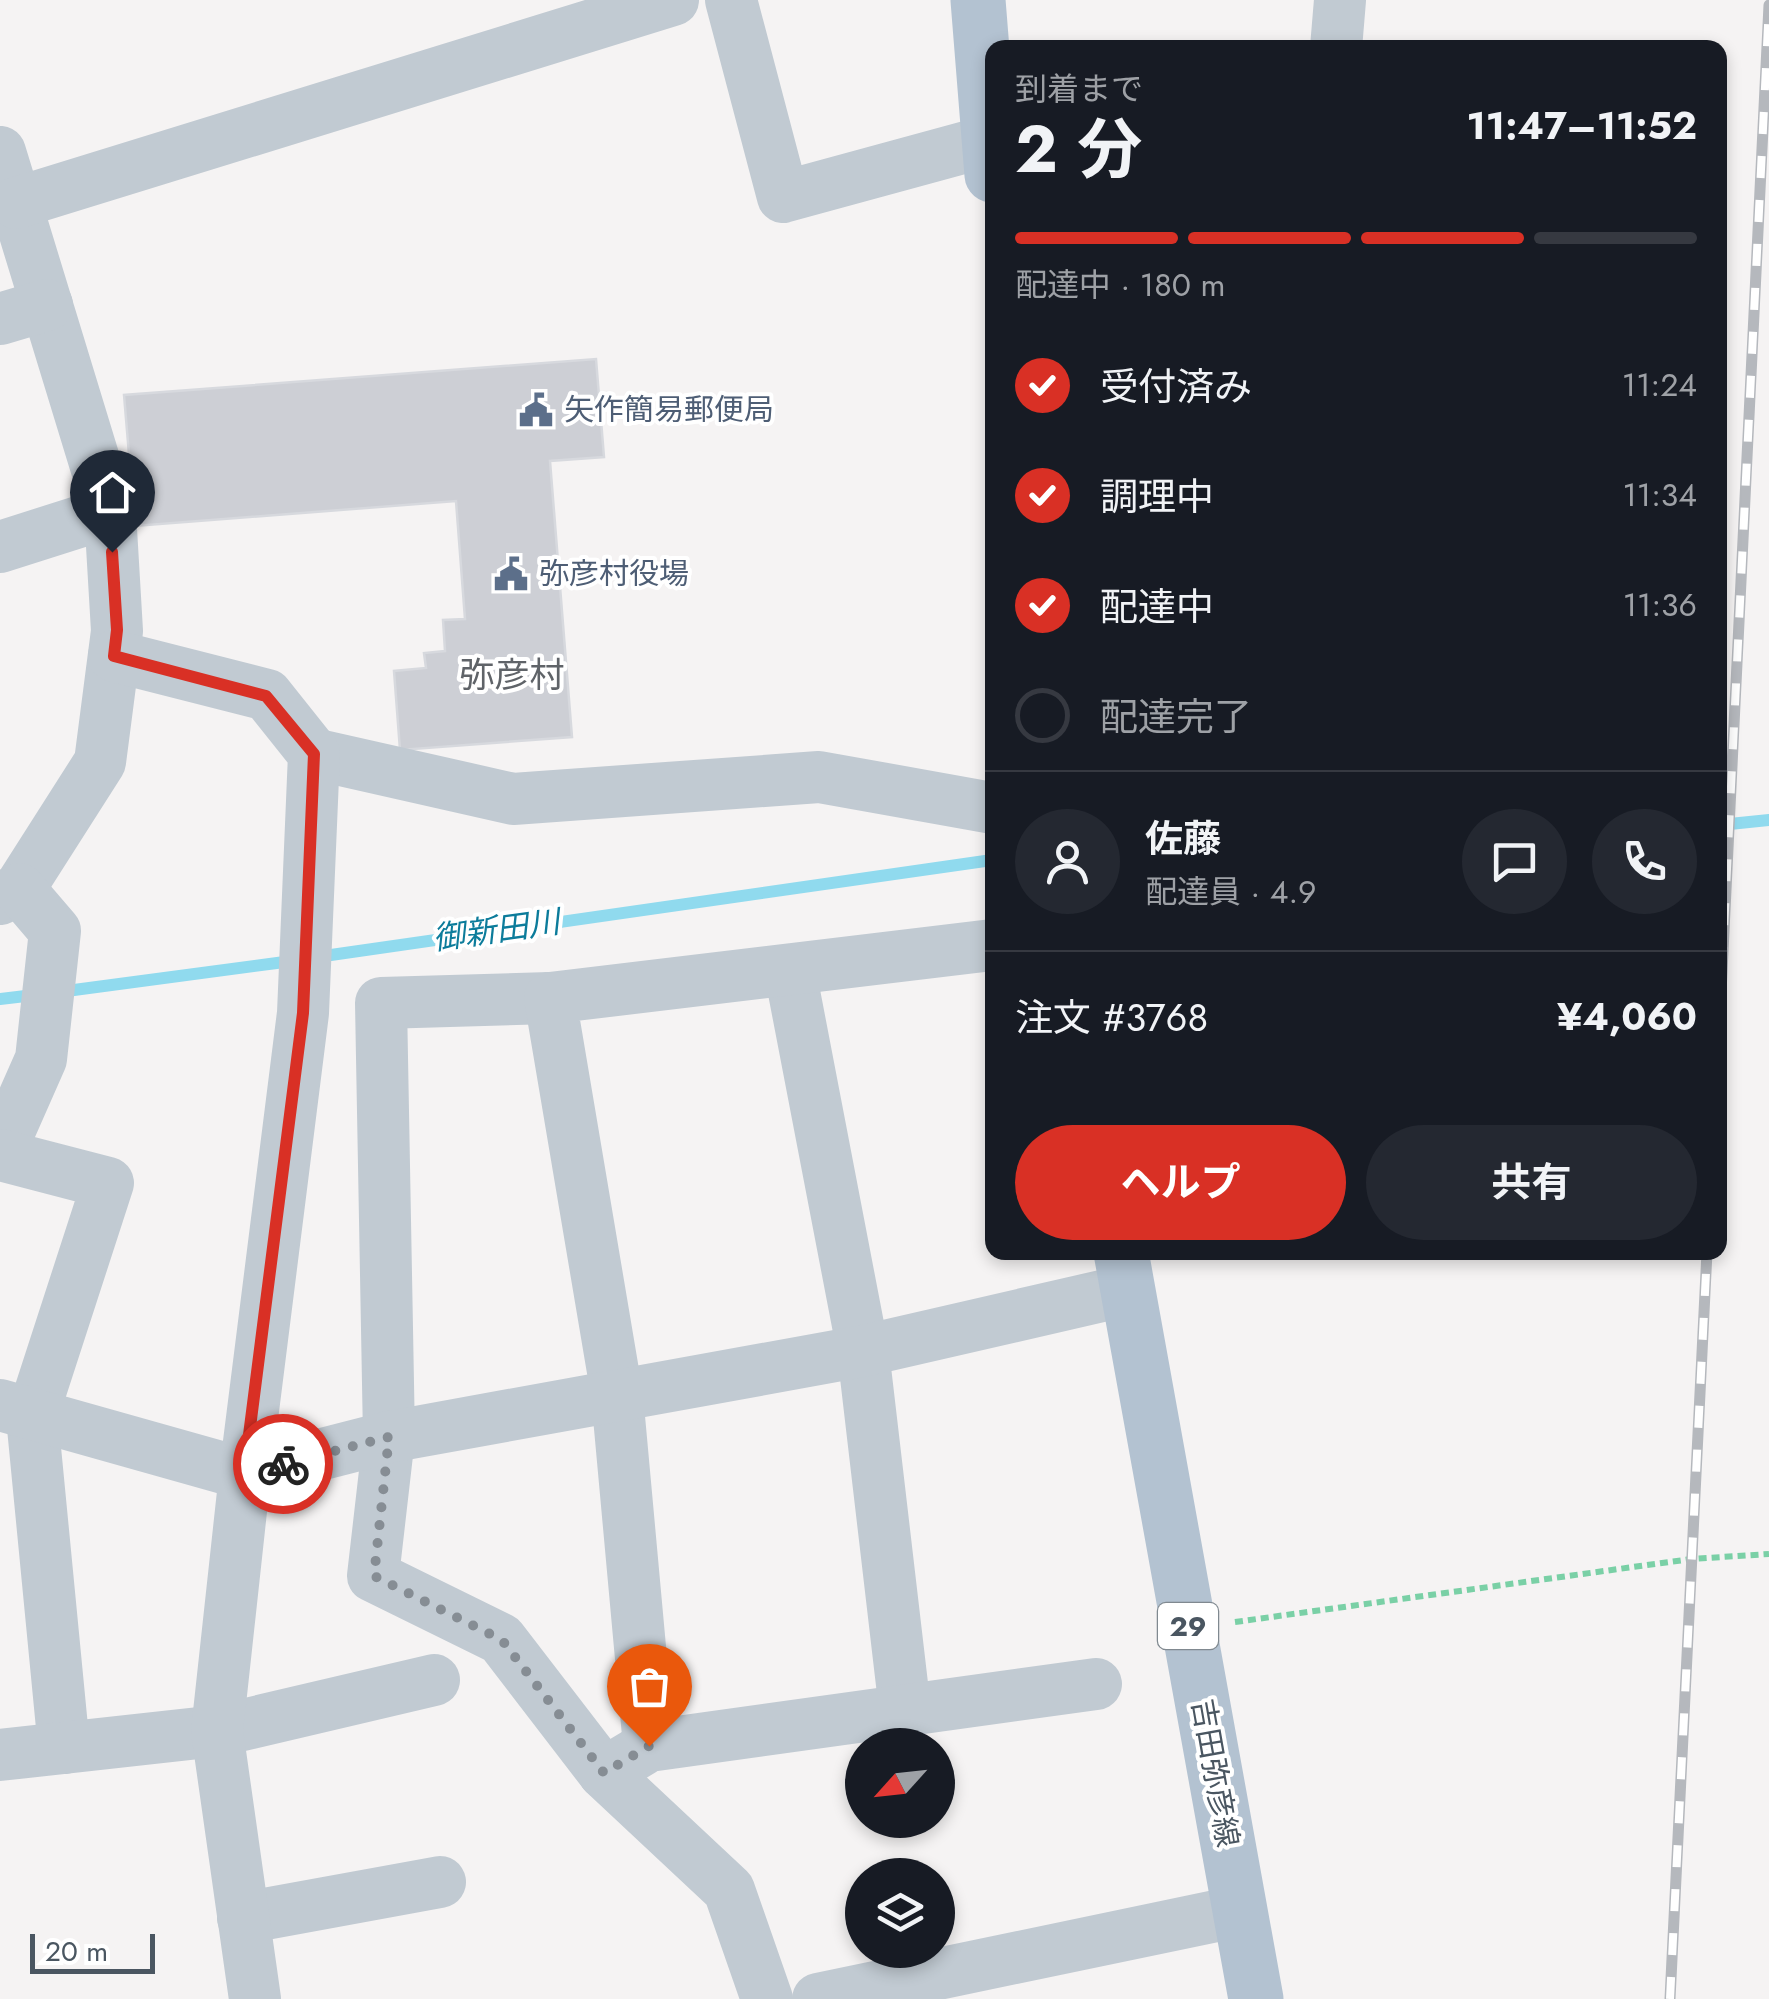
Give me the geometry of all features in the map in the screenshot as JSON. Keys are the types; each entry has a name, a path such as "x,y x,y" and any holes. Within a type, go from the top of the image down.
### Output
{"main road":[{"path":"978,0 985,76"},
{"name":"吉田弥彦線","path":"1125,1271 1256,1999"}],"street":[{"path":"16,203 673,0"},
{"path":"731,0 783,197 985,154"},
{"path":"1337,40 1340,0"},
{"path":"0,152 16,203 23,312 110,512 117,630 100,762 10,894 56,930 0,1154 108,1183 16,1411 64,1748"},
{"path":"0,546 110,512"},
{"path":"114,656 266,696 314,754 513,799 819,777 985,807"},
{"path":"255,1999 216,1731 304,988 314,754"},
{"path":"766,1999 729,1890 604,1773 502,1640 374,1576 389,1437 381,1003 550,998 985,947"},
{"path":"790,970 863,1352 906,1710"},
{"path":"550,998 617,1395 649,1746"},
{"path":"16,1411 244,1474 389,1437 863,1352 1125,1271"},
{"path":"0,1754 216,1731 434,1680"},
{"path":"604,1773 649,1746 1096,1684"},
{"path":"243,1918 440,1882"},
{"path":"818,1999 1240,1911"}],"path":[{"path":"1189,1629 1691,1559 1769,1554"}],"building":[{"name":"弥彦村役場","path":"596,359 604,457 550,461 572,737 400,750 394,671 426,668 424,653 445,651 443,620 465,619 456,501 135,526 124,395"}],"waterway":[{"name":"御新田川","path":"1727,824 1769,820"},
{"name":"御新田川","path":"317,957 985,861"},
{"name":"御新田川","path":"59,992 292,961"},
{"name":"御新田川","path":"0,999 34,995"}],"railway":[{"path":"1727,869 1769,5"},
{"path":"1670,1999 1707,1260"}],"way so far":[{"path":"283,1464 389,1437 374,1576 502,1640 604,1773 649,1746"}],"place":[{"name":"矢作簡易郵便局","path":"536,410"},
{"name":"弥彦村役場","path":"511,574"}],"district":[{"name":"弥彦村","path":"512,675"}],"route":[{"path":"112,552 117,630 114,656 266,696 314,754 303,1013 244,1474 283,1464"}]}
